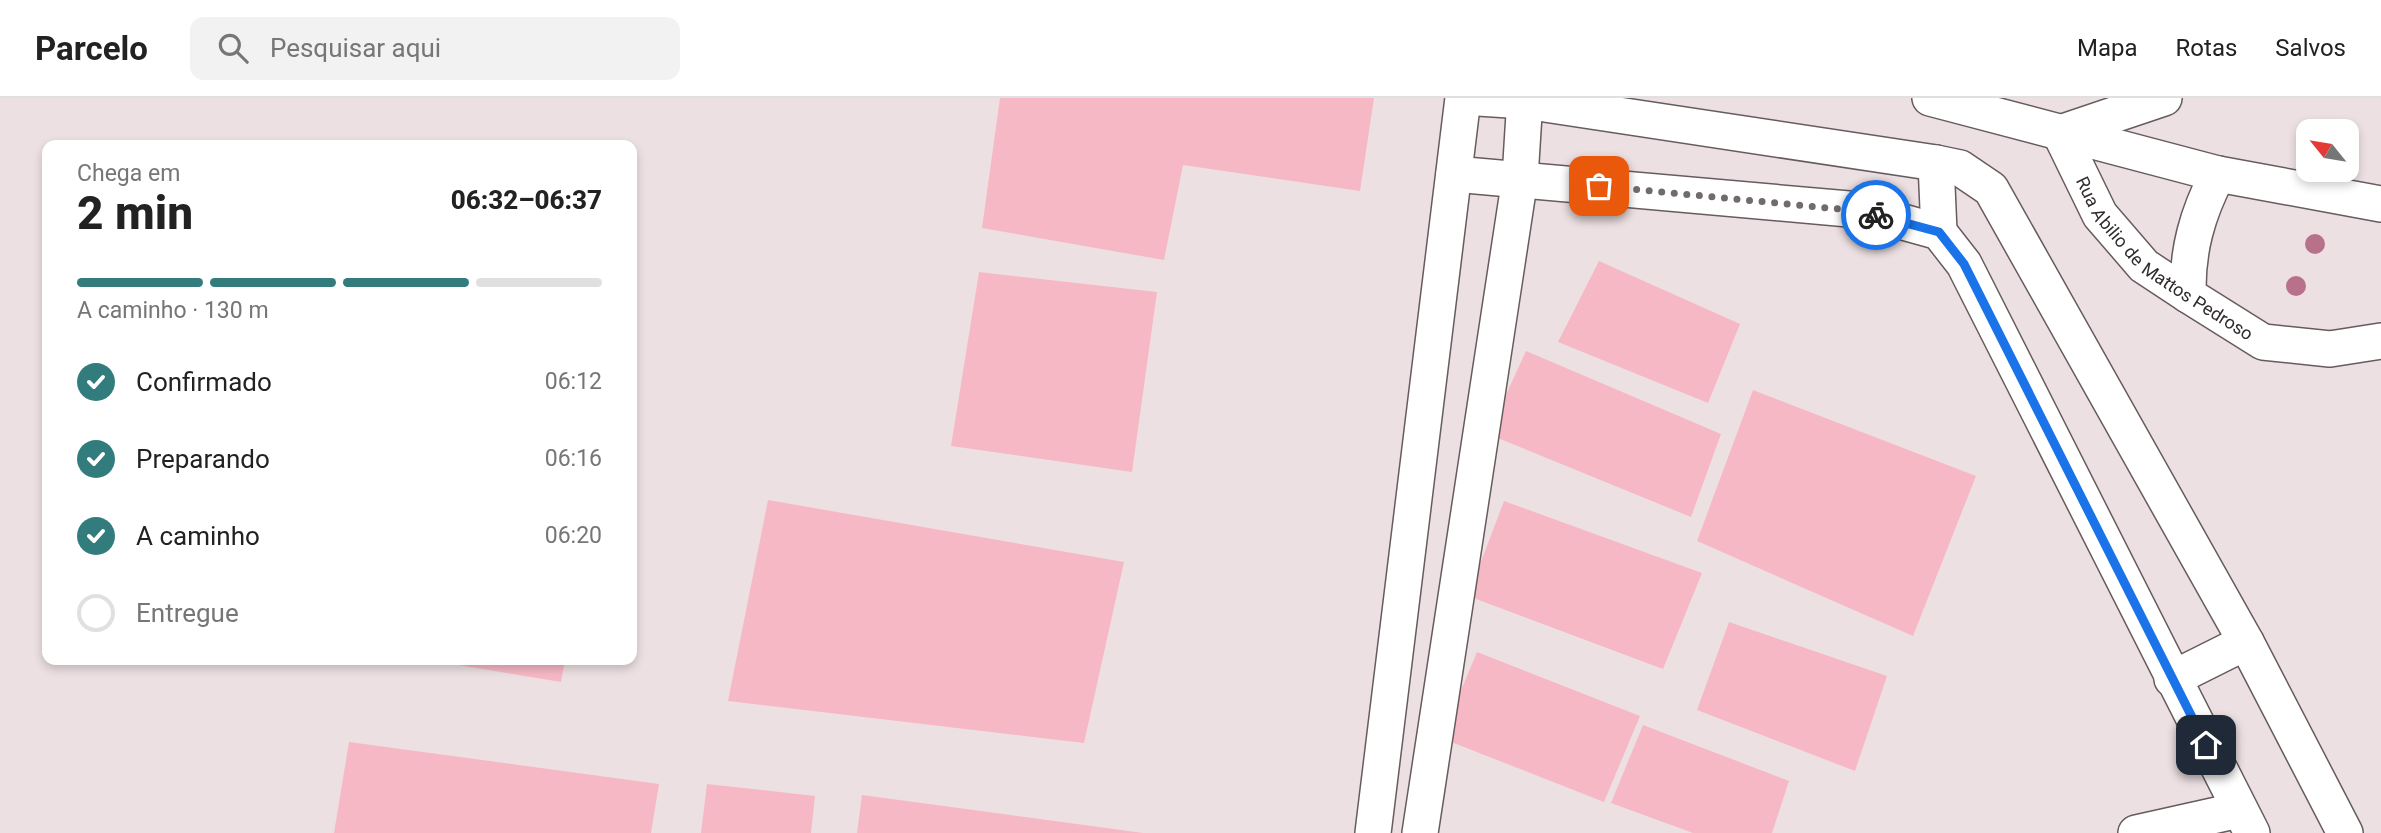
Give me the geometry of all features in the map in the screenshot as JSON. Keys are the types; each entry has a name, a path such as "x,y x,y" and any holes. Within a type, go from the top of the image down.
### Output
{"street":[{"path":"1373,833 1463,98"},
{"path":"1478,98 1525,99 1936,163 1960,168 1991,190 2246,642 2345,833"},
{"name":"Rua Abilio de Mattos Pedroso","path":"1930,98 2218,174 2381,204"},
{"path":"2060,133 2164,98"},
{"path":"1420,833 1520,178 1525,99"},
{"name":"Rua Abilio de Mattos Pedroso","path":"2060,133 2101,215 2144,266 2188,295 2263,342 2330,349 2381,341"},
{"path":"1936,163 1939,232 1964,264 2245,822 2137,833"},
{"path":"1454,174 1860,211 1939,232"},
{"path":"2188,295 2187,260 2202,205 2218,174"},
{"path":"2172,679 2246,642"}],"shaded area":[{"path":"1000,98 1374,98 1360,191 1183,165 1164,260 982,228"},
{"path":"1599,261 1740,324 1708,403 1558,342"},
{"path":"979,272 1157,292 1132,472 951,446"},
{"path":"1526,351 1721,434 1691,517 1488,434"},
{"path":"1753,390 1976,476 1913,636 1697,541"},
{"path":"768,500 1124,562 1084,743 728,701"},
{"path":"1504,501 1702,573 1663,669 1468,596"},
{"path":"1729,622 1887,676 1855,771 1697,710"},
{"path":"1477,652 1640,716 1604,802 1441,738"},
{"path":"458,665 564,665 561,682"},
{"path":"1643,725 1789,781 1772,833 1693,833 1611,803"},
{"path":"349,742 659,784 651,833 334,833"},
{"path":"707,784 815,796 811,833 701,833"},
{"path":"862,795 1143,833 857,833"}],"way so far":[{"path":"1599,186 1860,211 1876,215"}],"route":[{"path":"1876,215 1939,232 1964,264 2206,745"}]}
